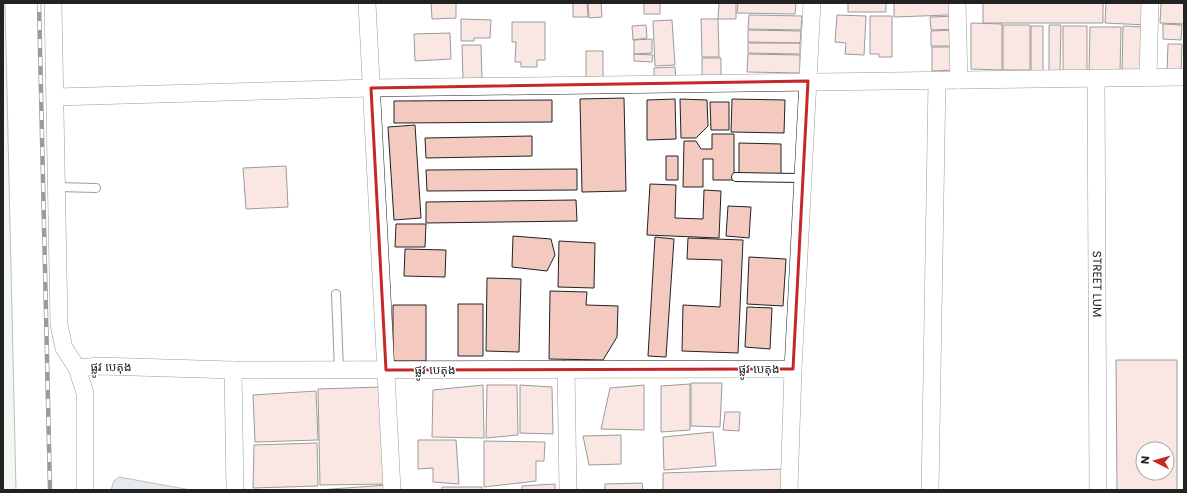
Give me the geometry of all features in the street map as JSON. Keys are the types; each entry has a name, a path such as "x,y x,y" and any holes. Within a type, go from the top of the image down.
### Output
{"street":[{"path":"54,3 59,325 64,348 77,368 85,393 85,490"},
{"path":"366,3 392,490"},
{"path":"789,490 793,369 812,3"},
{"path":"957,3 959,80"},
{"path":"1148,77 1150,3"},
{"path":"56,97 371,88 1184,77"},
{"name":"STREET LUM","path":"1096,78 1098,490"},
{"path":"930,490 937,80"},
{"name":"ផ្លូវ បេតុង","path":"77,368 100,366 233,370 793,369"},
{"path":"233,370 235,490"},
{"path":"566,370 568,490"}],"lane":[{"path":"736,177 803,178"},
{"path":"57,188 96,188"},
{"path":"336,294 338,370"}],"highlighted area":[{"path":"808,81 793,369 386,370 371,88"}],"green space":[{"path":"3,3 5,3 16,490 3,490"}],"shaded area":[{"path":"119,477 191,490 111,490 114,481"}],"building":[{"path":"431,3 456,3 456,18 432,19"},
{"path":"573,3 587,3 588,17 573,17"},
{"path":"588,3 601,3 602,17 589,18"},
{"path":"644,3 660,3 660,14 644,14"},
{"path":"719,3 736,3 736,19 718,19"},
{"path":"738,3 796,3 795,14 737,13"},
{"path":"848,3 886,3 886,12 848,12"},
{"path":"894,3 949,3 949,15 894,17"},
{"path":"983,3 1103,3 1103,23 983,23"},
{"path":"1106,3 1148,3 1147,25 1105,23"},
{"path":"1161,3 1184,3 1184,24 1160,23"},
{"path":"749,15 802,16 801,30 748,29"},
{"path":"837,15 866,16 864,55 845,54 846,43 835,42"},
{"path":"870,16 892,16 892,57 879,57 879,54 870,54"},
{"path":"956,16 956,29 931,30 930,17"},
{"path":"461,19 491,20 490,38 474,38 474,41 461,41"},
{"path":"701,19 718,19 719,57 702,57"},
{"path":"672,20 675,65 655,66 653,21"},
{"path":"512,22 545,22 545,60 537,60 537,67 521,67 521,62 515,62 516,42 512,42"},
{"path":"971,23 1002,24 1002,70 971,69"},
{"path":"1163,24 1182,25 1181,40 1163,39"},
{"path":"646,25 647,38 633,40 632,26"},
{"path":"1003,25 1030,25 1030,70 1003,70"},
{"path":"1049,25 1061,25 1060,72 1049,72"},
{"path":"1031,26 1043,26 1043,73 1031,73"},
{"path":"1063,26 1087,26 1087,72 1063,73"},
{"path":"1123,26 1146,27 1145,71 1122,71"},
{"path":"1090,27 1121,27 1120,72 1089,72"},
{"path":"748,30 801,31 800,43 748,42"},
{"path":"955,30 955,46 931,46 931,31"},
{"path":"450,33 451,59 415,61 414,34"},
{"path":"652,39 652,53 634,54 634,40"},
{"path":"748,43 800,43 800,54 748,53"},
{"path":"1168,44 1182,44 1181,73 1167,72"},
{"path":"462,45 481,45 482,78 463,79"},
{"path":"932,47 954,47 954,70 932,71"},
{"path":"586,51 603,51 603,77 586,77"},
{"path":"634,54 653,55 652,62 634,61"},
{"path":"748,54 800,55 800,73 747,72"},
{"path":"702,58 721,58 721,79 702,79"},
{"path":"675,67 676,81 654,81 654,68"},
{"path":"624,98 626,191 582,192 580,99"},
{"path":"675,99 676,139 647,140 647,100"},
{"path":"680,99 707,100 708,126 696,138 681,138"},
{"path":"732,99 785,100 784,133 731,132"},
{"path":"552,100 552,122 394,123 394,101"},
{"path":"710,102 729,102 729,130 711,130"},
{"path":"415,125 421,218 394,220 388,127"},
{"path":"712,134 734,134 734,180 713,180 713,159 703,159 703,187 683,187 684,141 696,141 701,149 712,149"},
{"path":"532,136 532,156 426,158 425,138"},
{"path":"739,143 781,144 781,175 739,175"},
{"path":"666,156 678,156 678,180 666,180"},
{"path":"286,166 288,207 246,209 243,168"},
{"path":"577,169 577,190 427,191 426,170"},
{"path":"650,184 676,185 675,218 703,219 704,190 721,191 719,238 647,235"},
{"path":"576,200 577,221 426,223 426,202"},
{"path":"728,206 751,207 749,238 726,236"},
{"path":"396,224 426,224 425,247 395,247"},
{"path":"513,236 551,239 555,255 547,271 512,267"},
{"path":"655,237 674,239 666,357 648,356"},
{"path":"688,238 743,240 738,353 682,351 683,305 720,307 722,260 687,259"},
{"path":"559,241 595,243 594,288 558,287"},
{"path":"405,249 446,250 445,277 404,276"},
{"path":"749,257 786,259 783,306 747,304"},
{"path":"487,278 521,279 519,352 486,351"},
{"path":"550,291 587,292 586,305 618,306 617,337 603,360 549,359"},
{"path":"458,304 483,304 483,356 458,356"},
{"path":"393,305 426,305 426,361 393,361"},
{"path":"747,307 772,308 770,349 745,347"},
{"path":"1116,360 1177,360 1177,490 1117,490"},
{"path":"691,383 722,383 720,427 691,426"},
{"path":"690,384 690,430 661,432 661,386"},
{"path":"483,385 484,438 432,437 433,390"},
{"path":"487,385 517,385 518,435 486,438"},
{"path":"520,385 552,387 553,434 520,433"},
{"path":"644,385 644,430 601,429 610,388"},
{"path":"382,387 389,484 320,485 318,389"},
{"path":"316,391 318,440 255,442 253,395"},
{"path":"725,412 740,412 739,431 723,430"},
{"path":"713,432 716,466 664,470 663,437"},
{"path":"621,435 621,464 589,465 583,436"},
{"path":"418,440 456,440 459,484 433,482 433,468 418,469"},
{"path":"484,441 545,442 544,461 536,461 536,481 484,487"},
{"path":"317,443 318,486 253,488 254,445"},
{"path":"784,469 783,490 663,490 663,473"},
{"path":"642,483 643,490 605,490 605,484"},
{"path":"555,484 555,490 522,490 522,486"},
{"path":"387,485 387,490 318,490"},
{"path":"442,487 482,487 482,490 442,490"}],"railway":[{"path":"39,3 50,490"}]}
